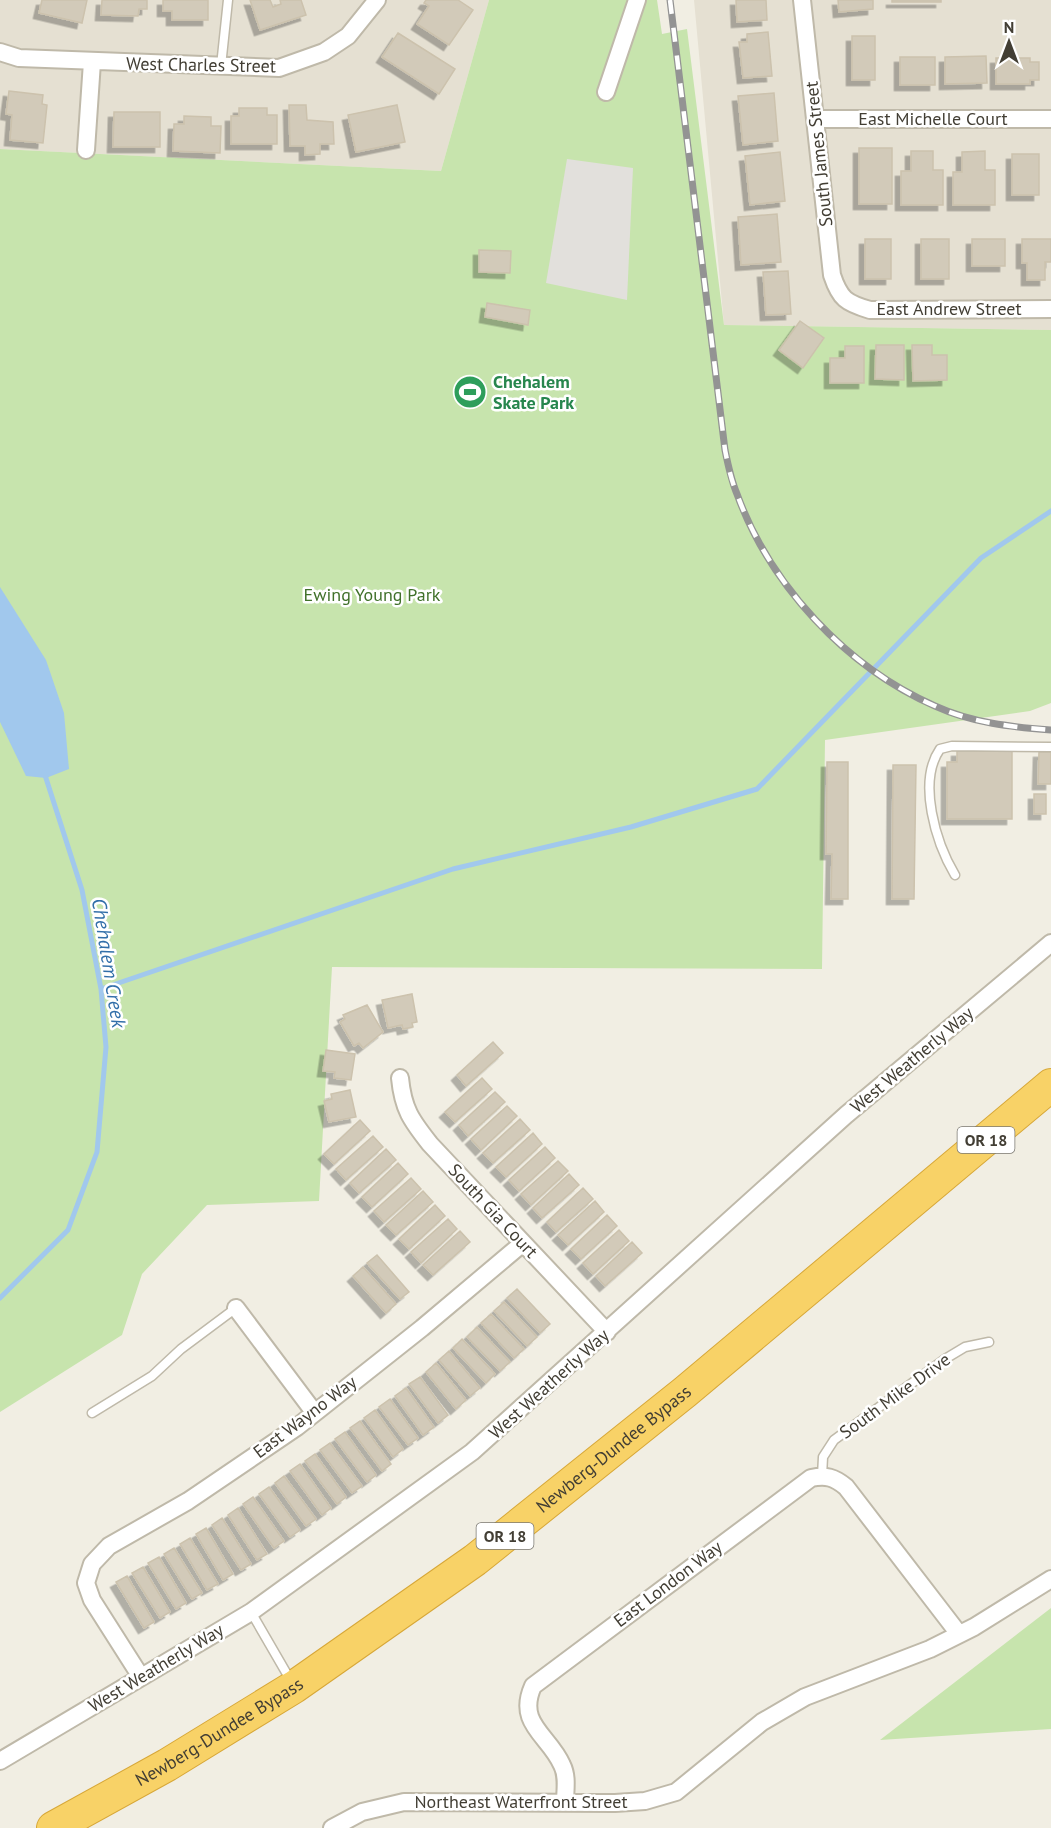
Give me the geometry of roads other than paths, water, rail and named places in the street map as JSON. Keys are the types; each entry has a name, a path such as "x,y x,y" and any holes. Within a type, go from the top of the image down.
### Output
{"highway":[{"name":"Newberg-Dundee Bypass","path":"53,1828 167,1765 294,1687 476,1560 685,1392 1051,1085"}],"street":[{"name":"West Charles Street","path":"0,52 19,58 279,68 301,62 348,36 377,0"},
{"path":"606,92 637,0"},
{"name":"South James Street","path":"802,0 832,275 837,289 848,304"},
{"path":"86,150 92,62"},
{"name":"East Michelle Court","path":"814,119 1051,119"},
{"name":"East Andrew Street","path":"848,304 870,310 1051,309"},
{"name":"West Weatherly Way","path":"0,1761 251,1612 472,1452 846,1115 1051,943"},
{"name":"South Gia Court","path":"400,1078 402,1100 409,1117 430,1144 607,1332"},
{"name":"East Wayno Way","path":"141,1677 92,1600 86,1583 92,1564 110,1546 188,1501 314,1412 422,1328 523,1243"},
{"path":"236,1308 314,1412"},
{"path":"822,1476 835,1479 846,1487 959,1634"},
{"name":"East London Way","path":"564,1803 565,1772 561,1762 532,1723 527,1706 533,1686 801,1483 822,1476"},
{"name":"Northeast Waterfront Street","path":"332,1828 362,1812 404,1802 645,1801 676,1792 762,1722 805,1696 930,1648 959,1634 1051,1579"}],"lane":[{"path":"221,66 228,0"},
{"path":"955,875 948,863 936,826 930,789 932,760 940,749 952,746 1051,747"},
{"path":"92,1413 152,1376 181,1349 236,1308"},
{"name":"South Mike Drive","path":"822,1476 823,1457 834,1440 945,1359 965,1347 989,1342"},
{"path":"251,1612 294,1687"}],"water":[{"path":"0,587 46,660 64,713 69,769 46,778 26,776 0,722"}],"waterway":[{"path":"101,989 453,869 631,827 757,789 981,558 1051,511"},
{"name":"Chehalem Creek","path":"0,1298 68,1230 97,1152 106,1047 101,989 82,890 44,772"}],"railway":[{"path":"670,0 725,450 733,483 751,528 769,560 791,591 842,646 871,669 902,689 949,712 992,723 1051,730"}],"place":[{"name":"Chehalem Skate Park","path":"470,392"}],"park label":[{"name":"Ewing Young Park","path":"372,595"}]}
